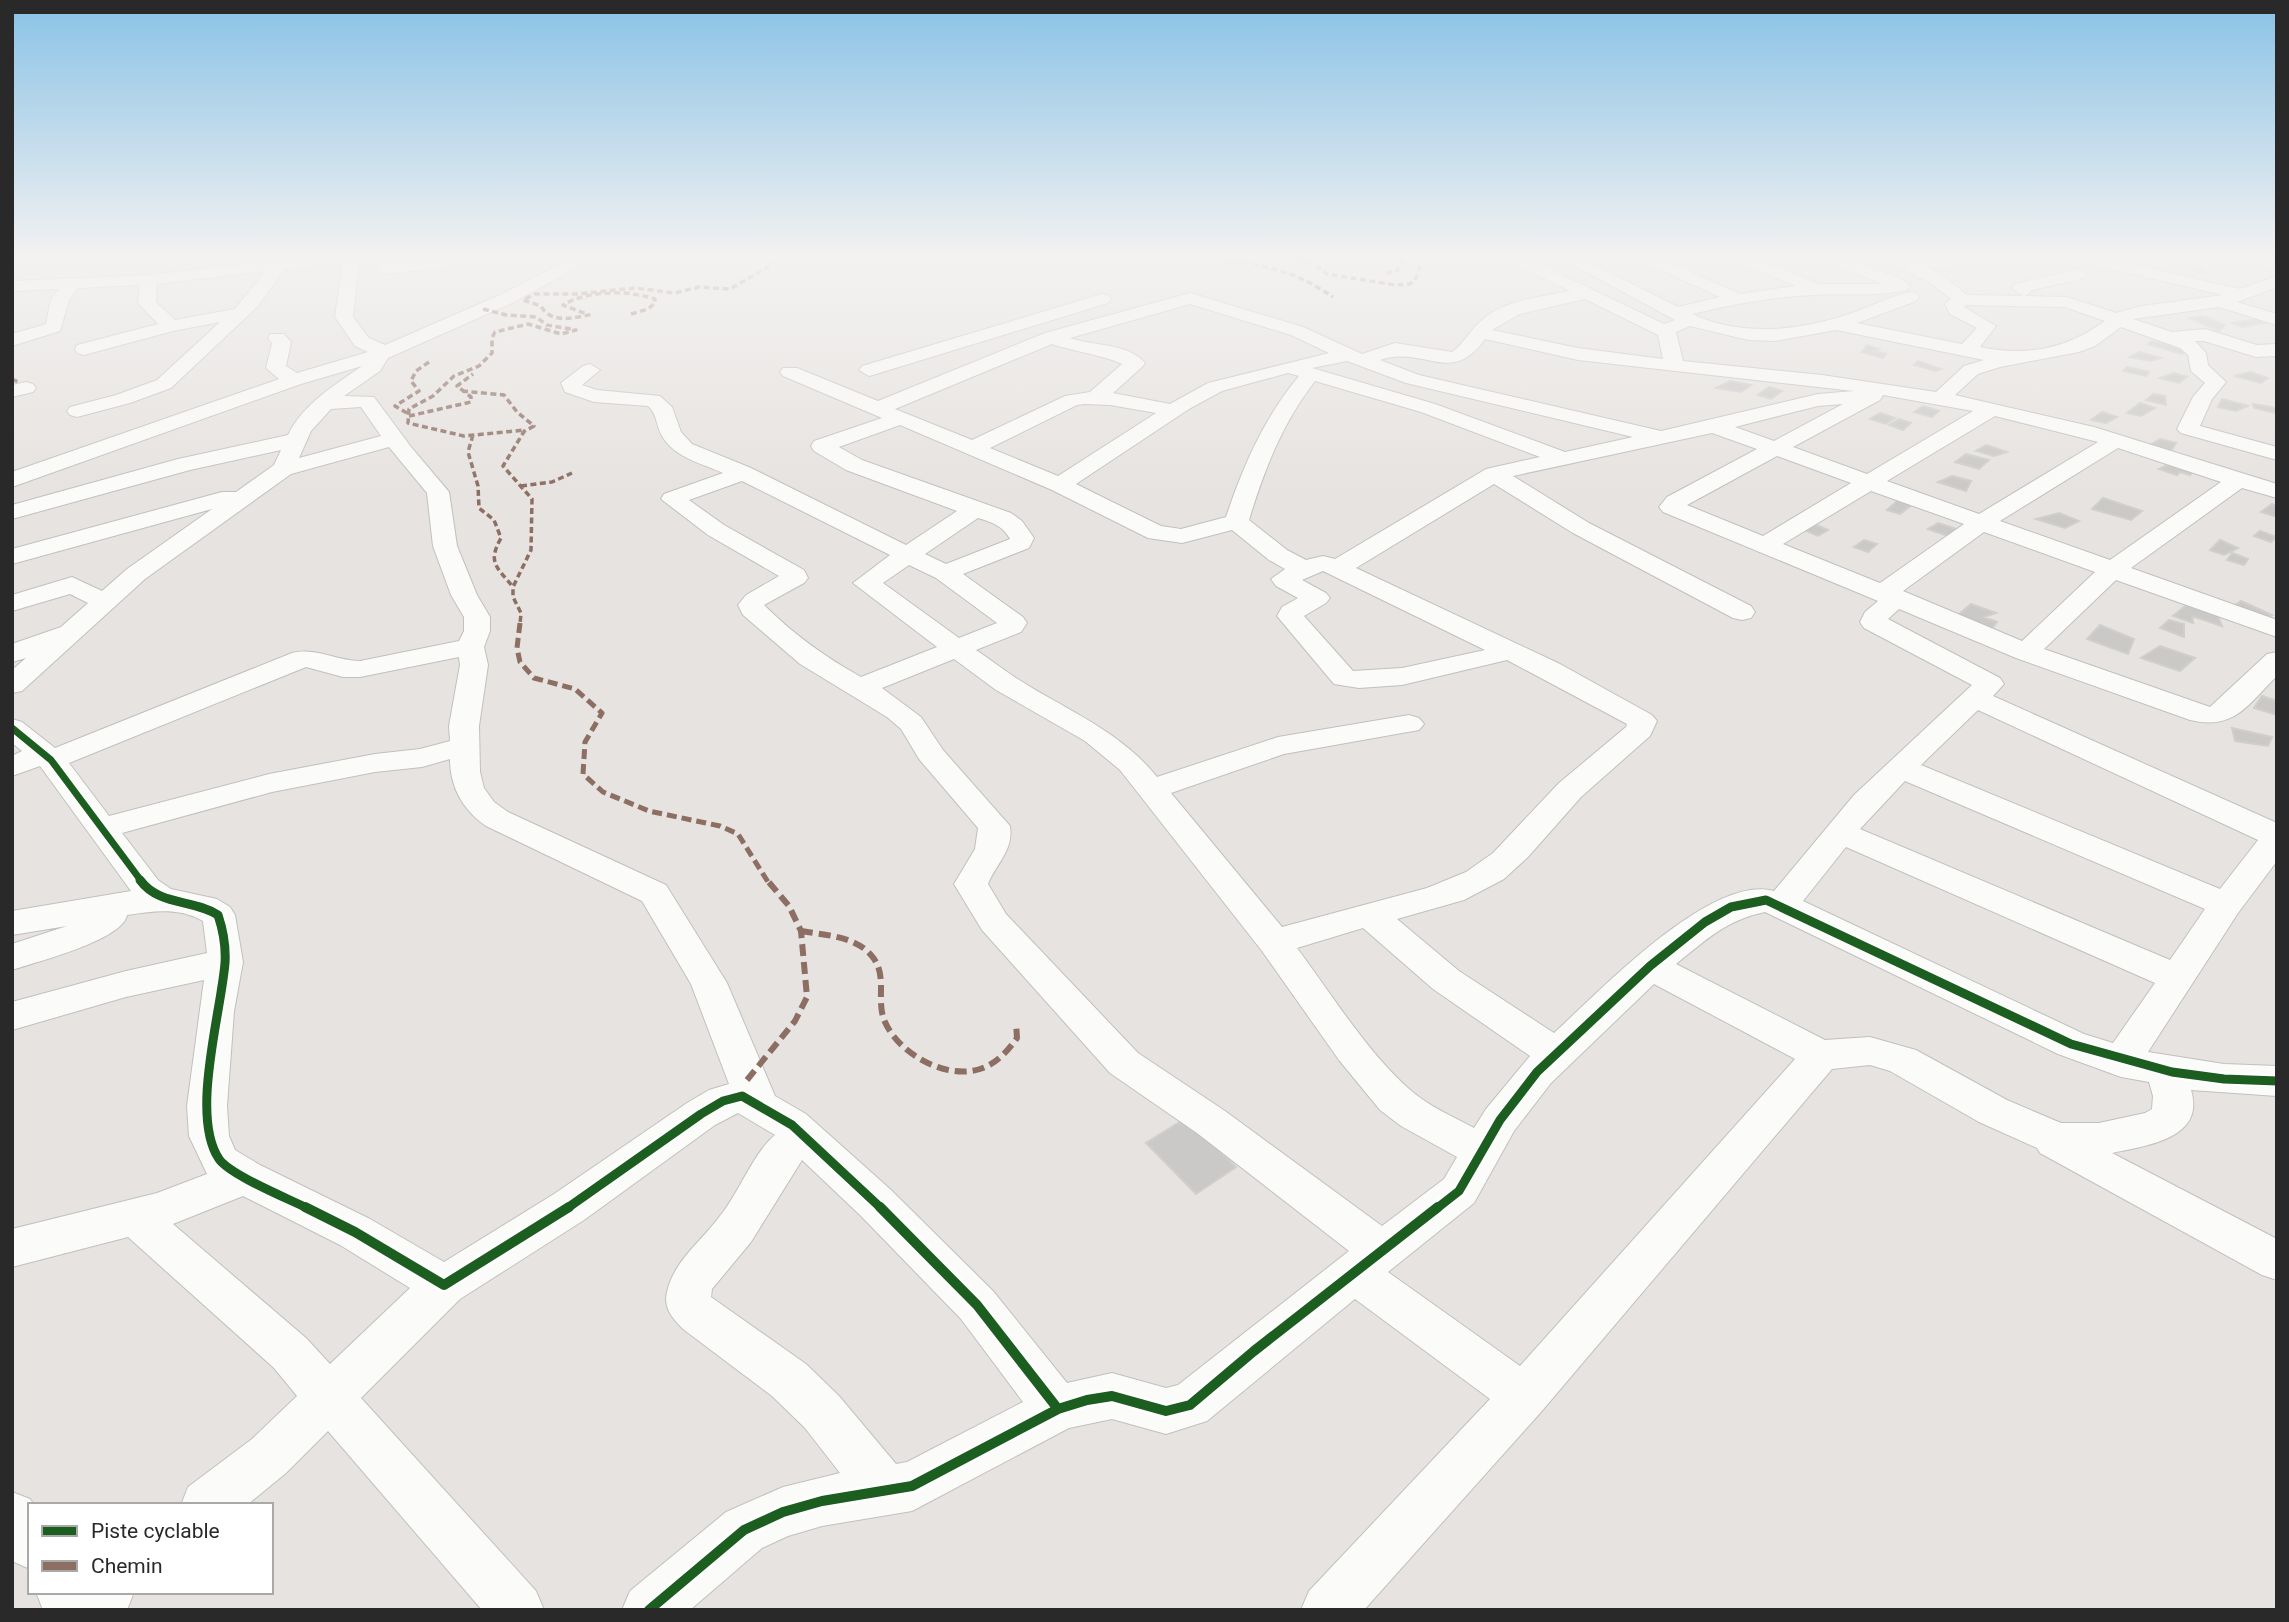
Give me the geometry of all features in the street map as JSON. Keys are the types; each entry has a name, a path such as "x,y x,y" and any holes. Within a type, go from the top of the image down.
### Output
{"street":[{"path":"84,349 134,336"},
{"path":"77,411 123,399 164,384 216,336"},
{"path":"357,336 362,342 383,353"},
{"path":"12,480 293,380 349,361 383,353 422,336"},
{"path":"869,370 982,336"},
{"path":"945,573 1022,540 1010,522 854,465 822,446 1057,336"},
{"path":"1307,336 1354,357 1430,384 1659,437"},
{"path":"1060,485 1215,387 1288,367 1395,349 1455,358 1473,346 1477,336"},
{"path":"1495,336 1578,354 1677,366 1804,361 1880,392"},
{"path":"1669,336 1671,356 1677,366"},
{"path":"1804,361 1824,336"},
{"path":"1882,336 2009,359"},
{"path":"1967,350 1981,336"},
{"path":"1941,398 1971,370 2009,359 2072,348 2096,336"},
{"path":"2164,336 2187,344 2197,353 2198,367 2217,382 2203,397 2188,429 2277,454"},
{"path":"2171,338 2197,336"},
{"path":"2207,336 2256,351 2277,350"},
{"path":"1052,337 1081,348 1120,356 1136,364 1096,397"},
{"path":"277,338 282,342 276,368 293,380"},
{"path":"282,469 301,429 335,393 373,367 383,353"},
{"path":"1288,367 1428,408 1562,458"},
{"path":"590,370 572,383 572,388 594,397 653,400 662,407 671,434 684,449 743,473 945,573 1014,623 860,687"},
{"path":"790,372 1060,485 1163,535 1182,536 1237,523"},
{"path":"1237,523 1249,483 1267,439 1297,390 1311,374"},
{"path":"1880,392 1675,502 1671,507 2026,652 2137,693 2212,716 2225,711 2277,660"},
{"path":"1338,568 1494,474 1562,458 1593,454 1818,400 1880,392 1941,398 2061,425 2270,489 2277,461"},
{"path":"973,448 1072,400 1096,397 1174,411"},
{"path":"326,403 367,401 393,439 438,492 445,546 464,595 477,617 477,631 470,647 474,665 466,702 463,746 465,772 470,788 483,809 497,819 654,893 709,983 747,1080 760,1105"},
{"path":"1765,545 1991,409"},
{"path":"1713,426 2277,629"},
{"path":"17,671 74,630 136,574 282,469 393,439"},
{"path":"12,512 161,470 295,440"},
{"path":"1781,905 1839,832 1899,767 1990,684 1936,653 1873,622 1891,595 1982,523 2114,441"},
{"path":"743,473 673,500 716,530 795,575 795,578 755,600 751,605 752,609 817,663 860,687 903,716 926,742 930,754 995,826 995,846 975,869 971,884 994,922 1124,1063 1211,1122 1524,1396"},
{"path":"1494,474 1581,528 1742,612"},
{"path":"2026,652 2112,571 2238,480"},
{"path":"12,557 253,490"},
{"path":"975,509 866,583 1006,684 1095,735 1131,764 1275,942 1352,1050 1394,1099 1415,1115 1483,1152"},
{"path":"1237,523 1278,555 1304,569"},
{"path":"1275,942 1454,890 1476,881 1517,851 1531,831 1571,789 1640,730 1642,721 1511,651 1393,597 1338,568 1323,563 1284,580 1317,598 1290,616 1344,678 1357,681 1464,665 1511,651"},
{"path":"12,603 72,585 99,599 108,599"},
{"path":"35,760 302,659 317,659 343,669 360,669 470,647"},
{"path":"1974,698 2277,837 2226,905 2121,1062"},
{"path":"1151,789 1278,746 1409,724"},
{"path":"12,728 35,760 103,828 146,888 148,901"},
{"path":"103,828 270,783 375,763 422,758 463,746"},
{"path":"1899,767 2226,905"},
{"path":"1839,832 2178,978"},
{"path":"649,1610 744,1530 783,1513 822,1501 912,1486 1058,1409 1112,1396 1166,1411 1190,1405 1254,1351 1460,1191 1500,1120 1537,1072 1650,966 1705,922 1731,907 1766,900 1781,905 2070,1044 2121,1062 2166,1073 2277,1082"},
{"path":"12,957 72,938 148,901"},
{"path":"12,923 148,901 205,906 218,915 225,962 216,1011 207,1106 209,1136 220,1161 245,1177 355,1232 444,1285"},
{"path":"1369,914 1446,980 1556,1054"},
{"path":"12,1016 126,984 225,962"},
{"path":"1650,966 1821,1055 1870,1051 1902,1060 2277,1261"},
{"path":"1328,1610 1524,1396 1821,1055"},
{"path":"2040,1134 2058,1139 2079,1140 2153,1128 2165,1122 2172,1113 2173,1096 2166,1073"},
{"path":"209,1503 270,1456 331,1399 444,1285 569,1207 723,1101 742,1096 760,1105 803,1135 956,1283 1058,1409"},
{"path":"803,1135 784,1151 736,1229 695,1277 689,1291 688,1304 699,1315 789,1380 822,1412 885,1490"},
{"path":"12,1248 185,1202 245,1177"},
{"path":"135,1216 290,1353 517,1610"},
{"path":"12,1517 28,1540"},
{"path":"63,1594 74,1610"},
{"path":"90,1610 106,1594"}],"building":[{"path":"2152,341 2185,350 2182,354 2148,344"},
{"path":"1867,345 1879,349 1873,351 1886,354 1883,358 1862,352"},
{"path":"2139,352 2161,358 2150,361 2130,357"},
{"path":"1918,361 1941,369 1936,371 1914,365"},
{"path":"2127,367 2149,372 2146,376 2123,371"},
{"path":"2250,372 2268,378 2261,383 2234,376"},
{"path":"2174,373 2187,377 2179,383 2160,378"},
{"path":"1730,381 1751,385 1741,392 1716,388"},
{"path":"1769,387 1782,391 1771,399 1758,395"},
{"path":"2153,394 2165,396 2166,405 2146,400"},
{"path":"2222,399 2248,406 2236,411 2218,407"},
{"path":"2140,403 2155,408 2141,416 2127,413"},
{"path":"2253,404 2277,408 2277,411 2275,413 2254,408"},
{"path":"1923,406 1939,411 1932,417 1914,412"},
{"path":"2102,412 2117,417 2106,423 2091,420"},
{"path":"1880,413 1895,418 1886,424 1870,419"},
{"path":"1899,419 1911,423 1903,430 1889,425"},
{"path":"2160,439 2176,443 2171,451 2150,445"},
{"path":"1986,445 2007,452 1994,456 1976,451"},
{"path":"1966,454 1989,460 1979,469 1955,462"},
{"path":"2168,464 2193,471 2190,475 2180,472 2177,475 2159,469"},
{"path":"1952,476 1971,481 1966,491 1938,482"},
{"path":"2103,498 2142,511 2131,520 2092,509"},
{"path":"1898,500 1913,504 1900,514 1887,510"},
{"path":"2272,504 2277,506 2277,517 2261,512"},
{"path":"2059,513 2079,521 2065,528 2036,519"},
{"path":"1809,522 1828,530 1818,536 1800,528"},
{"path":"1938,523 1959,530 1951,537 1928,529"},
{"path":"2260,531 2276,537 2271,542 2254,536"},
{"path":"1864,540 1877,544 1868,552 1854,547"},
{"path":"2220,540 2238,548 2224,555 2210,550"},
{"path":"2232,553 2248,559 2244,565 2227,560"},
{"path":"2241,601 2272,615 2264,619 2231,608"},
{"path":"2189,603 2217,614 2222,626 2192,616 2193,623 2173,616"},
{"path":"1971,604 1996,613 1984,617 1997,622 1992,629 1957,616"},
{"path":"2169,620 2184,624 2184,637 2160,628"},
{"path":"2100,625 2134,639 2128,654 2087,639"},
{"path":"2160,646 2195,658 2180,671 2141,658"},
{"path":"2262,696 2277,701 2277,715 2254,708"},
{"path":"2232,728 2272,737 2268,746 2235,741"},
{"path":"1186,1118 1236,1167 1196,1194 1146,1143"}],"marked path":[{"path":"493,336 492,353 479,366 454,376 433,396 409,409 408,423 464,436 525,430 503,466 532,499 531,550 513,587 513,597 521,613 517,648 520,662 534,678 575,689 602,713 585,742 583,774 603,792 649,811 720,826 738,834 768,882 789,906 801,931 807,997 795,1021 747,1080"},
{"path":"407,413 395,406 419,391 411,381 416,371 429,362"},
{"path":"409,416 471,402 471,397 457,386 473,374"},
{"path":"12,379 18,382"},
{"path":"462,391 504,395 517,412 534,426 525,431"},
{"path":"473,435 468,452 478,486 479,508 494,520 501,538 493,552 493,562 513,587"},
{"path":"521,486 552,482 572,473"},
{"path":"801,931 841,938 868,951 879,966 881,974 882,1009 886,1025 901,1044 922,1060 959,1071 985,1068 1003,1055 1017,1038 1016,1023"}],"cycle path":[{"path":"12,728 51,760 146,888 161,898 205,907 218,915 225,962 216,1011 207,1106 209,1136 220,1161 245,1177 355,1232 444,1285 569,1207 701,1114 723,1101 742,1096 792,1125 876,1203 977,1305 1058,1409"},
{"path":"649,1610 744,1530 783,1512 822,1501 912,1486 1058,1409 1087,1400 1112,1396 1166,1411 1190,1405 1254,1351 1459,1191 1500,1120 1537,1072 1650,966 1705,922 1731,907 1766,900 1781,905 2071,1044 2096,1053 2172,1072 2224,1079 2277,1081"}]}
